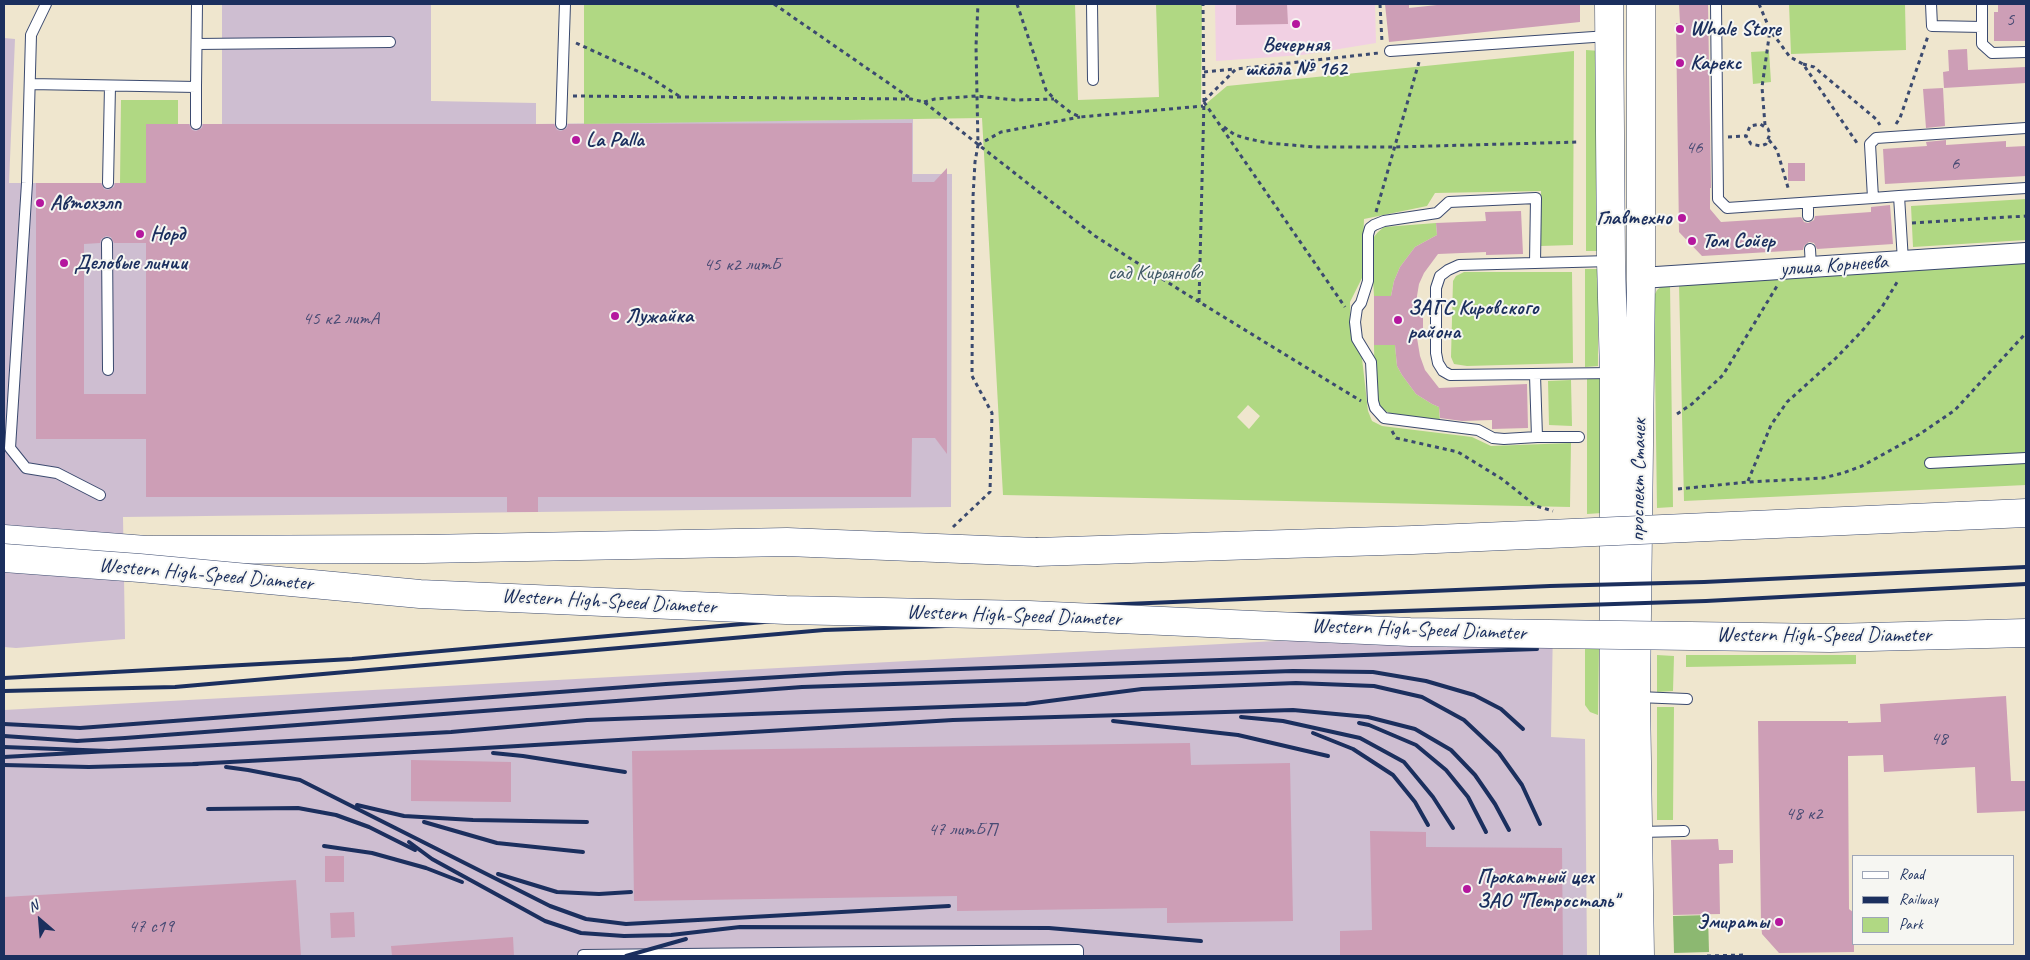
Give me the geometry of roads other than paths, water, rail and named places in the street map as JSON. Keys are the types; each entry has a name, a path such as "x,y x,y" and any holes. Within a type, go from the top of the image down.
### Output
{"main road":[{"name":"проспект Стачек","path":"1609,4 1614,374 1614,956"},
{"name":"проспект Стачек","path":"1640,956 1636,697 1641,278 1641,4"},
{"name":"Western High-Speed Diameter","path":"4,539 146,550 424,549 787,542 1036,552 1423,540 2026,513"},
{"name":"Western High-Speed Diameter","path":"4,558 140,568 420,594 786,610 1029,615 1419,632 1830,638 2026,633"}],"street":[{"name":"улица Корнеева","path":"1641,278 1786,269 1811,258 1903,261 2026,254"}],"lane":[{"path":"46,4 31,35 27,183 10,448 26,468 57,473 100,495"},
{"path":"196,124 197,4"},
{"path":"561,124 565,4"},
{"path":"1092,4 1093,80"},
{"path":"1716,4 1718,198 1727,208 2026,188"},
{"path":"1931,4 1932,26 1982,27"},
{"path":"1982,4 1982,44 1992,53 2026,52"},
{"path":"1390,51 1609,36"},
{"path":"197,44 390,42"},
{"path":"30,84 196,87"},
{"path":"108,183 110,86"},
{"path":"1873,198 1870,144 1876,138 2026,128"},
{"path":"1899,196 1903,261"},
{"path":"1535,263 1536,198 1449,202 1437,213 1384,221 1374,225 1370,228 1368,235 1368,281 1354,322 1357,339 1371,362 1373,401 1375,408 1384,418 1478,430 1493,438 1579,437"},
{"path":"1808,203 1808,216"},
{"path":"107,243 108,370"},
{"path":"1611,261 1459,265 1448,270 1440,276 1436,288 1436,353 1438,363 1450,375 1614,374"},
{"path":"1535,375 1537,437"},
{"path":"1930,463 2026,458"},
{"path":"1636,697 1687,700"},
{"path":"1638,832 1684,831"},
{"path":"583,954 1078,950 1078,956"}],"railway":[{"path":"4,678 352,659 820,617 1550,586 1704,582 2026,567"},
{"path":"4,691 175,687 824,630 1706,601 2026,584"},
{"path":"4,724 80,728 666,684 845,673 1537,649"},
{"path":"4,736 77,741 802,687 1293,671 1373,672 1426,681 1474,695 1501,709 1523,729"},
{"path":"109,751 451,732 587,720 1026,704 1142,689 1296,683 1374,686 1422,697 1464,720 1499,753 1522,785 1540,824"},
{"path":"193,764 953,720 1293,710 1368,717 1415,729 1451,750 1475,775 1495,804 1509,830"},
{"path":"1241,717 1283,721 1360,738 1404,762 1433,797 1453,828"},
{"path":"1113,721 1238,735 1328,756"},
{"path":"1359,723 1369,725 1416,745 1446,770 1468,797 1486,832"},
{"path":"1313,733 1353,749 1393,775 1415,802 1428,825"},
{"path":"4,747 109,751 4,757"},
{"path":"493,753 625,772"},
{"path":"4,765 89,767 198,764"},
{"path":"226,767 300,780 550,906 586,919 626,924 949,906"},
{"path":"357,805 404,816 473,820 587,822"},
{"path":"208,809 298,808 336,815 369,827 415,850"},
{"path":"424,822 497,843 583,852"},
{"path":"409,842 432,859 545,921 581,933 624,936 671,935 740,927 1049,928 1201,941"},
{"path":"324,846 372,853 426,868 462,882"},
{"path":"498,874 557,892 599,894 631,892"},
{"path":"626,956 686,939"}],"place":[{"name":"Вечерняя школа № 162","path":"1296,24"},
{"name":"Whale Store","path":"1680,29"},
{"name":"Карекс","path":"1680,63"},
{"name":"La Palla","path":"576,140"},
{"name":"Автохэлп","path":"40,203"},
{"name":"Главтехно","path":"1682,218"},
{"name":"Норд","path":"140,234"},
{"name":"Том Сойер","path":"1692,241"},
{"name":"Деловые линии","path":"64,263"},
{"name":"Лужайка","path":"615,316"},
{"name":"ЗАГС Кировского района","path":"1398,320"},
{"name":"Прокатный цех ЗАО \"Петросталь\"","path":"1467,889"},
{"name":"Эмираты","path":"1779,922"}],"park label":[{"name":"сад Кирьяново","path":"1155,273"}]}
